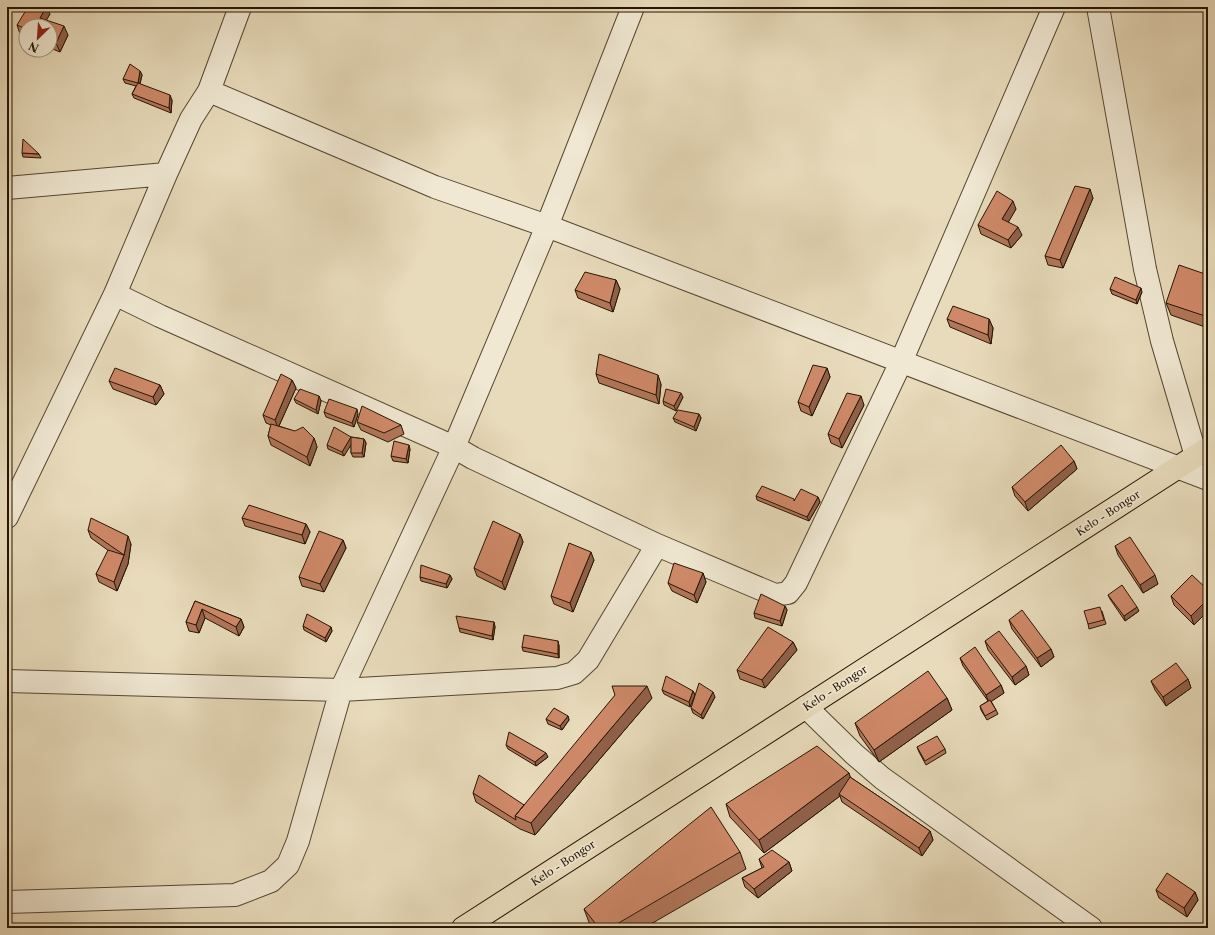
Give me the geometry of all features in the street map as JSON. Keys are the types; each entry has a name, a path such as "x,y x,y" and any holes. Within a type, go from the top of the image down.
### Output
{"highway":[{"name":"Kelo - Bongor","path":"463,928 1194,457"}],"street":[{"path":"7,517 116,294 166,174 191,119 209,91 240,7"},
{"path":"7,902 236,895 271,881 288,865 298,841 341,690 454,447 547,226 633,7"},
{"path":"116,294 160,316 454,447 473,458 657,545 775,595 788,593 796,583 901,362 1054,7"},
{"path":"1098,7 1145,269 1162,341 1194,457 1208,479"},
{"path":"209,91 435,187 547,226 901,362 1194,457"},
{"path":"7,188 166,174"},
{"path":"7,681 341,690 557,678 574,673 588,660 657,545"},
{"path":"806,707 854,754 882,778 1091,928"}],"building":[{"path":"28,7 46,7 40,18 21,18"},
{"path":"58,24 64,26 58,39"},
{"path":"130,64 140,71 138,83 123,79"},
{"path":"138,83 170,95 169,108 132,94"},
{"path":"23,139 39,154 22,153"},
{"path":"1075,186 1090,189 1060,260 1045,256"},
{"path":"997,191 1013,201 1002,219 1018,227 1008,240 978,225"},
{"path":"1179,265 1208,275 1208,317 1166,303"},
{"path":"585,272 616,280 610,303 575,290"},
{"path":"1115,277 1141,288 1136,300 1110,289"},
{"path":"953,306 989,319 988,335 947,319"},
{"path":"599,354 658,375 656,395 596,374"},
{"path":"813,365 827,368 809,407 798,402"},
{"path":"115,368 160,385 153,397 109,381"},
{"path":"281,374 292,380 275,420 263,415"},
{"path":"300,389 319,396 316,410 294,399"},
{"path":"666,389 681,393 674,406 663,401"},
{"path":"847,393 861,396 839,439 828,434"},
{"path":"329,399 357,409 352,423 324,412"},
{"path":"362,406 401,425 384,433 357,422"},
{"path":"678,410 699,414 694,427 673,418"},
{"path":"271,424 295,431 303,427 314,438 307,457 268,436"},
{"path":"334,427 351,437 342,452 327,445"},
{"path":"351,437 364,439 362,453 351,453"},
{"path":"394,441 409,445 406,459 391,456"},
{"path":"1061,445 1074,461 1025,502 1012,487"},
{"path":"762,486 794,499 794,501 801,489 818,497 807,517 756,496"},
{"path":"249,505 306,524 302,535 242,518"},
{"path":"91,518 128,536 124,555 88,530"},
{"path":"493,521 520,534 502,582 474,568"},
{"path":"319,531 343,540 320,584 299,577"},
{"path":"1130,537 1155,575 1140,585 1115,546"},
{"path":"569,543 591,552 570,603 551,596"},
{"path":"108,550 124,555 114,582 96,574"},
{"path":"674,563 703,573 694,595 668,583"},
{"path":"421,565 450,575 446,584 420,577"},
{"path":"1192,575 1208,590 1208,599 1191,616 1171,596"},
{"path":"1122,585 1137,607 1124,616 1108,595"},
{"path":"761,594 785,606 780,621 754,613"},
{"path":"195,601 241,619 236,627 202,609 196,625 186,622"},
{"path":"1100,607 1104,620 1088,624 1084,611"},
{"path":"1022,610 1051,649 1037,658 1009,620"},
{"path":"307,614 331,627 325,638 303,626"},
{"path":"456,616 494,622 492,636 459,628"},
{"path":"768,627 793,642 762,680 737,670"},
{"path":"999,631 1026,666 1012,677 985,641"},
{"path":"524,635 558,641 558,654 522,647"},
{"path":"975,647 1001,685 986,695 960,658"},
{"path":"1176,663 1188,679 1163,697 1151,681"},
{"path":"928,671 947,698 874,750 855,723"},
{"path":"666,676 693,691 689,702 662,690"},
{"path":"699,683 713,692 701,715 691,708"},
{"path":"612,686 647,686 531,823 515,816 615,695"},
{"path":"990,700 996,710 985,716 980,706"},
{"path":"554,708 568,716 560,726 546,719"},
{"path":"509,732 546,753 535,762 506,745"},
{"path":"937,736 945,749 925,761 917,747"},
{"path":"817,746 849,773 759,840 726,804"},
{"path":"479,775 524,805 515,816 516,820 473,793"},
{"path":"850,777 930,831 919,848 839,794"},
{"path":"711,807 740,852 610,928 599,928 584,909"},
{"path":"772,850 789,862 754,889 742,878 764,867 759,859"},
{"path":"1167,873 1195,892 1184,908 1156,890"}]}
